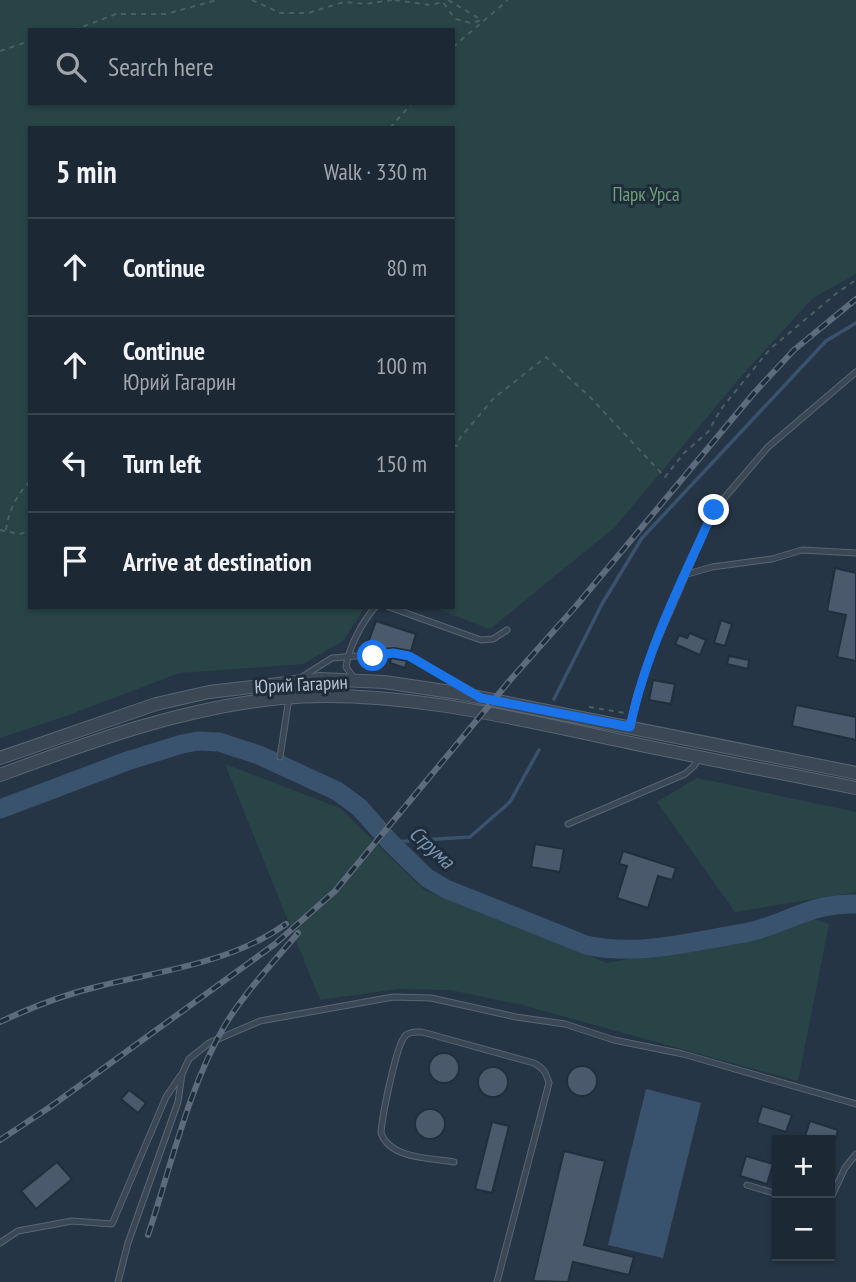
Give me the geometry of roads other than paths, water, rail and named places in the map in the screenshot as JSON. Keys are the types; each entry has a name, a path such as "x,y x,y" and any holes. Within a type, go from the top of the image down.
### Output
{"street":[{"name":"Юрий Гагарин","path":"0,758 156,704 209,692 320,680 384,682 481,698 856,773"},
{"name":"Юрий Гагарин","path":"0,775 102,737 188,712 289,698 330,696 392,700 534,722 856,788"}],"lane":[{"path":"630,727 650,657 714,510 768,447 856,372"},
{"path":"684,575 802,550 856,554"},
{"path":"356,681 346,667 348,656 373,609"},
{"path":"395,609 481,640 493,639 507,630"},
{"path":"293,682 332,658 393,653 409,656 481,698"},
{"path":"280,757 289,698"},
{"path":"568,824 685,774 694,766 698,757"},
{"path":"0,1243 18,1231 72,1221 112,1224 166,1097 189,1059 199,1049 260,1021 383,999 431,998 516,1017 565,1024 614,1040 683,1054 856,1104"},
{"path":"454,1162 399,1152 384,1141 381,1133 398,1051 405,1035 412,1032 422,1032 534,1063 547,1074 549,1083 497,1282"},
{"path":"118,1282 128,1243 178,1102 182,1074"},
{"path":"831,1198 845,1168 856,1154"},
{"path":"747,1185 772,1192"}],"water":[{"path":"646,1089 701,1103 663,1258 608,1245"}],"waterway":[{"path":"554,699 602,604 642,538 826,341 856,323"},
{"name":"Струма","path":"0,809 127,761 182,744 198,741 219,742 259,755 337,791 359,807 427,878 446,889 586,945 645,949 686,943 745,933 824,907 856,904"},
{"path":"390,842 470,837 510,802 539,750"}],"railway":[{"path":"0,1140 50,1107 275,944 335,891 754,393 794,350 856,299"},
{"path":"0,1022 75,993 220,957 243,948 286,924"},
{"path":"148,1235 190,1101 212,1049 241,1001 298,933"}],"park label":[{"name":"Парк Урса","path":"646,194"}]}
